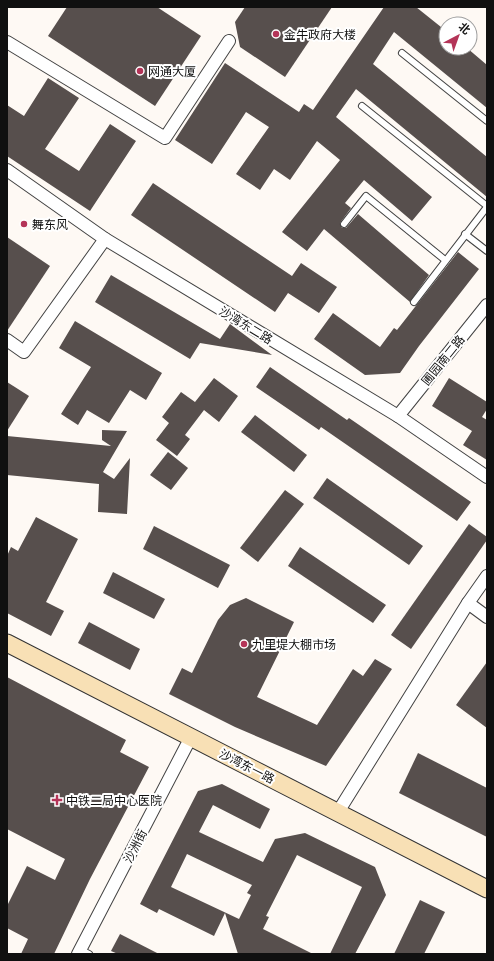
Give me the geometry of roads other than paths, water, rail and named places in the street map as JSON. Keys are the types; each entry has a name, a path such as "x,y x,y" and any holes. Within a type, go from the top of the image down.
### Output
{"street":[{"path":"7,42 165,138 229,41"},
{"name":"沙湾东二路","path":"7,170 105,239 398,416 487,477"},
{"path":"7,340 24,352 105,239"},
{"name":"圃园南二路","path":"398,416 487,305"},
{"path":"338,812 468,603 487,576"},
{"path":"468,603 487,617"},
{"name":"沙湾东一路","path":"7,643 487,889"},
{"name":"沙洲街","path":"82,953 191,737"}],"lane":[{"path":"402,53 487,121"},
{"path":"362,106 487,206 414,302"},
{"path":"344,224 366,196 445,260"},
{"path":"465,234 487,251"}],"place":[{"name":"金牛政府大楼","path":"276,34"},
{"name":"网通大厦","path":"140,71"},
{"name":"舞东风","path":"24,224"},
{"name":"九里堤大棚市场","path":"244,644"},
{"name":"中铁二局中心医院","path":"57,800"}]}
